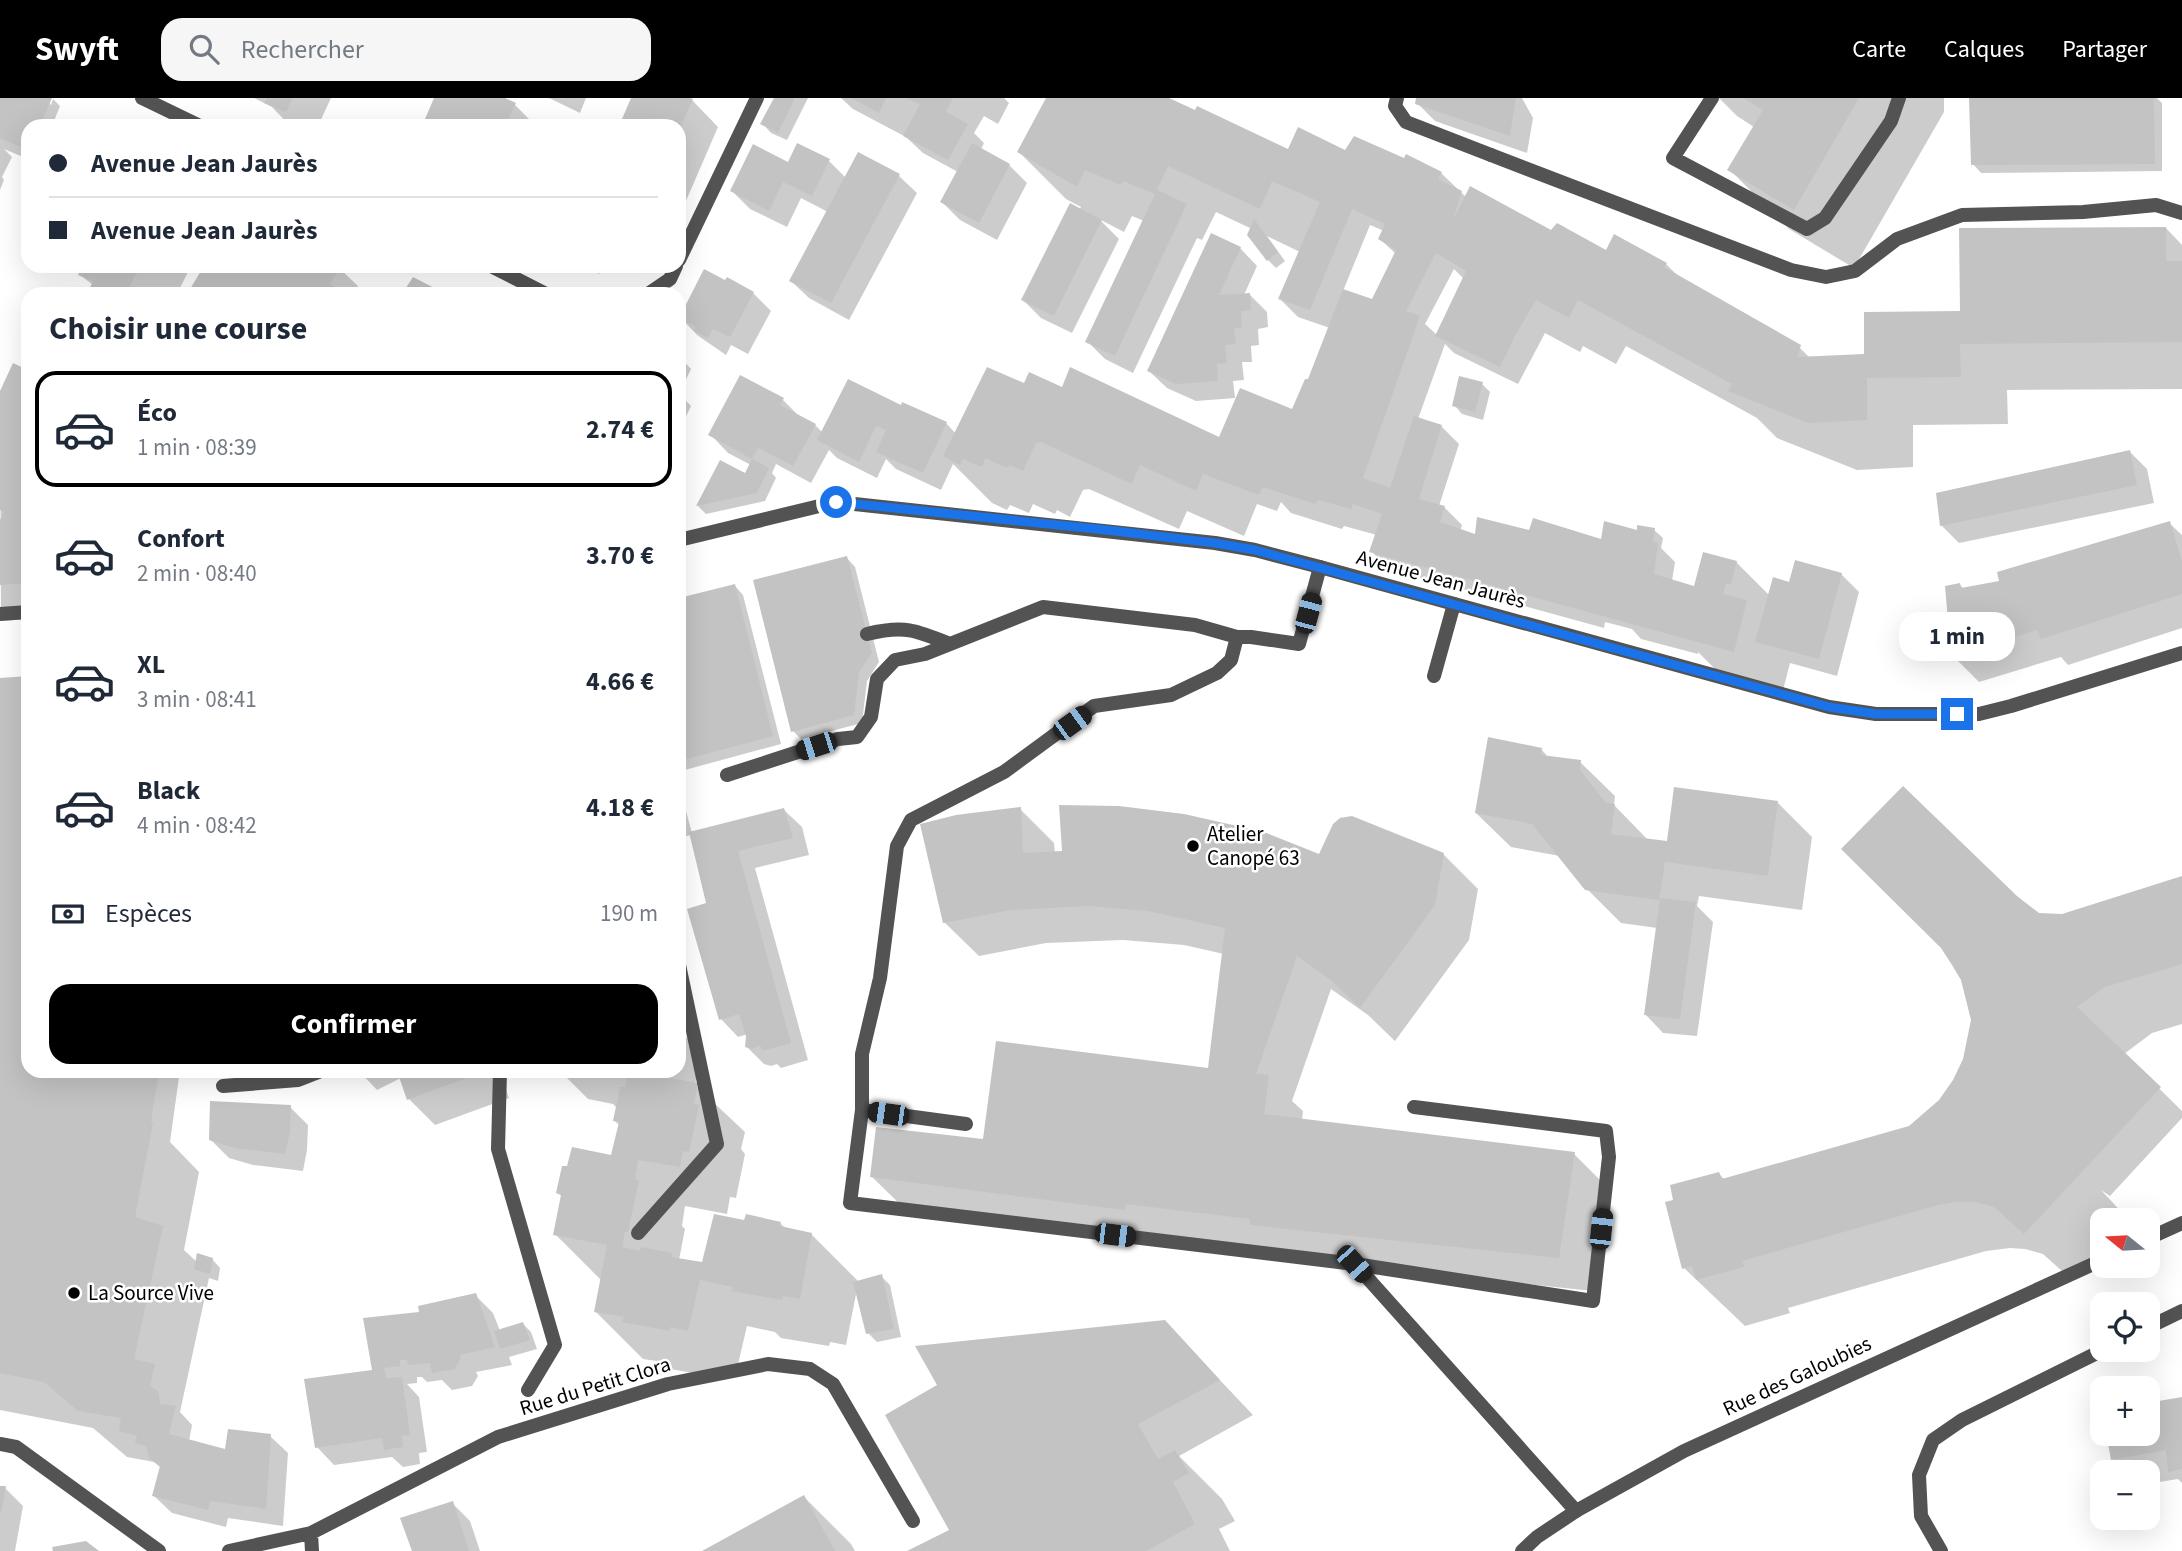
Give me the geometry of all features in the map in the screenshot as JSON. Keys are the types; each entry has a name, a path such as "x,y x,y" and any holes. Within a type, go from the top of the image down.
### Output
{"street":[{"path":"142,98 186,119"},
{"path":"686,246 758,98"},
{"path":"1396,98 1395,106 1406,122 1791,270 1826,277 1855,271 1897,239 1962,215 2083,212 2156,205 2182,213"},
{"path":"1712,98 1673,158 1808,229 1825,218 1891,121 1899,98"},
{"path":"505,273 532,287"},
{"path":"658,287 670,279 673,273"},
{"name":"Avenue Jean Jaurès","path":"686,538 836,502 1215,543 1255,550 1829,707 1876,714 1979,714 2182,653"},
{"path":"727,775 838,739 857,737 871,718 877,679 895,660 925,654 1043,607 1195,625 1237,637 1300,644 1320,568"},
{"path":"1434,676 1454,604"},
{"path":"0,614 21,612"},
{"path":"867,634 888,629 914,630 950,644"},
{"path":"1237,637 1231,660 1217,673 1171,695 1094,706 1004,772 911,820 897,846 880,978 862,1054 862,1110 850,1203 1354,1264 1593,1301 1609,1157 1606,1131 1414,1107"},
{"path":"638,1233 717,1144 686,998"},
{"path":"223,1086 303,1078"},
{"path":"500,1078 498,1149 555,1345 527,1390"},
{"path":"862,1110 966,1124"},
{"path":"2160,1233 2182,1223"},
{"path":"1354,1264 1576,1511"},
{"name":"Rue des Galoubies","path":"1522,1551 1537,1537 1576,1511 1684,1451 2090,1265"},
{"path":"2160,1322 2182,1311"},
{"path":"1941,1551 1921,1516 1919,1475 1934,1440 1962,1420 2090,1356"},
{"name":"Rue du Petit Clora","path":"229,1551 311,1532 498,1437 668,1384 768,1364 810,1369 833,1384 913,1521"},
{"path":"0,1444 16,1447 159,1551"},
{"path":"311,1532 312,1551"}],"building":[{"path":"0,98 52,98 43,119 21,119 21,147 0,138"},
{"path":"267,98 293,98 286,112 264,103"},
{"path":"434,98 505,98 516,103 508,119 425,119"},
{"path":"631,98 693,99 684,119 622,119"},
{"path":"774,98 795,98 778,133 760,124"},
{"path":"851,98 886,98 879,113"},
{"path":"905,98 953,98 946,112 968,124 948,160 903,136 920,104"},
{"path":"1046,98 1169,98 1195,110 1197,106 1288,149 1298,127 1345,150 1354,136 1404,158 1406,154 1442,172 1438,179 1462,191 1453,220 1470,186 1551,230 1557,223 1606,250 1614,234 1667,263 1664,267 1801,345 1797,357 1864,354 1864,312 1960,311 1959,228 2166,227 2166,261 2182,261 2182,342 1960,344 1961,377 1867,378 1867,420 1808,423 1728,391 1732,384 1578,300 1569,318 1536,300 1500,367 1435,336 1466,271 1436,253 1406,311 1420,316 1363,478 1390,488 1414,416 1442,425 1419,499 1445,506 1440,522 1475,534 1477,517 1529,530 1533,518 1601,539 1604,521 1637,530 1637,525 1655,528 1653,542 1658,543 1654,574 1694,586 1703,552 1737,561 1731,584 1726,584 1723,594 1747,600 1734,652 1369,552 1382,514 1353,504 1351,509 1318,500 1315,504 1263,487 1259,495 1203,474 1196,491 1140,465 1132,484 1041,442 1036,443 1023,471 985,458 982,467 963,459 960,465 943,456 987,367 1024,383 1029,372 1062,387 1070,367 1219,437 1240,388 1292,409 1305,379 1308,379 1343,289 1372,299 1396,250 1378,239 1385,224 1352,209 1310,310 1278,299 1320,202 1272,181 1260,209 1168,166 1157,190 1187,204 1115,356 1085,342 1155,194 1123,181 1121,185 1085,170 1077,187 1017,152"},
{"path":"1416,98 1516,98 1510,136 1415,104"},
{"path":"1743,98 1859,98 1794,210 1727,170 1763,110"},
{"path":"1969,98 2154,98 2155,164 1971,165"},
{"path":"797,143 830,159 812,196 783,182 769,211 730,191 753,144 788,162"},
{"path":"972,143 1010,164 979,223 940,202"},
{"path":"858,152 900,174 831,303 789,281"},
{"path":"1070,203 1102,220 1054,316 1021,300"},
{"path":"1254,219 1278,252 1267,261 1247,235"},
{"path":"1211,233 1241,247 1219,295 1250,293 1251,310 1241,311 1242,327 1234,329 1236,344 1225,345 1227,363 1217,364 1218,381 1176,384 1147,371"},
{"path":"704,269 725,280 727,277 754,292 730,337 713,329 708,338 694,331 696,327 686,322 686,304"},
{"path":"136,273 130,287 90,287 93,281 78,275"},
{"path":"200,273 337,273 330,284 334,287 191,287"},
{"path":"413,277 432,287 407,287"},
{"path":"13,363 21,367 21,584 0,585 0,520 4,512 0,510 0,391"},
{"path":"740,375 784,398 780,405 816,424 793,466 758,448 752,459 708,435"},
{"path":"1459,376 1483,382 1475,412 1452,406"},
{"path":"848,379 901,405 902,402 947,422 923,473 876,452 886,430 876,426 859,462 817,440"},
{"path":"2130,450 2137,485 1940,526 1936,493"},
{"path":"752,459 769,468 757,493 696,506 720,460 745,473"},
{"path":"2170,521 2182,561 2182,594 2041,639 2037,630 1951,657 1945,586 1960,583 1961,588 1999,581 1997,572"},
{"path":"847,556 872,653 859,672 854,715 791,732 753,580"},
{"path":"1795,560 1842,573 1819,659 1755,642 1773,577 1789,582"},
{"path":"735,584 773,736 686,759 686,596"},
{"name":"La Source Vive","path":"21,676 21,1078 158,1078 153,1123 135,1217 163,1226 134,1359 155,1364 150,1386 158,1391 160,1404 176,1406 169,1434 225,1449 228,1429 271,1434 266,1509 210,1501 208,1510 152,1496 160,1466 149,1458 146,1446 135,1443 137,1436 119,1431 121,1418 78,1411 44,1382 0,1373 0,678"},
{"path":"1488,737 1542,748 1541,755 1581,760 1580,770 1606,803 1615,804 1611,834 1667,841 1674,787 1778,801 1768,876 1665,862 1659,900 1585,890 1532,824 1475,813"},
{"path":"1903,786 2017,896 2039,913 2062,914 2182,876 2182,964 2105,987 2077,1007 2161,1087 2024,1234 1994,1207 1976,1202 1955,1202 1742,1261 1744,1267 1696,1280 1692,1266 1682,1269 1665,1202 1673,1200 1670,1185 1719,1172 1722,1179 1909,1126 1939,1100 1963,1059 1971,1020 1961,980 1941,948 1841,849"},
{"path":"1059,805 1119,806 1184,814 1264,832 1319,854 1333,824 1340,818 1352,816 1444,853 1435,905 1360,1008 1332,981 1297,956 1256,1074 1269,1075 1264,1114 1575,1152 1559,1258 1250,1225 1250,1219 1126,1204 1125,1210 870,1177 876,1127 983,1139 996,1041 1208,1068 1225,928 1148,911 1088,906 1011,910 943,923 920,824 956,815 1021,807 1023,853 1062,851"},
{"path":"784,808 793,838 738,851 791,1043 762,1051 760,1045 752,1049 745,1047 746,1036 739,1014 719,1020 687,909 706,903 689,832"},
{"path":"1660,898 1696,902 1680,1019 1644,1015"},
{"path":"399,1078 466,1078 407,1100"},
{"path":"627,1078 669,1078 698,1083 694,1104 699,1105 689,1152 683,1151 680,1167 638,1160 635,1179 639,1180 628,1232 625,1232 622,1247 640,1251 641,1247 672,1253 671,1257 702,1262 714,1214 744,1220 746,1214 781,1222 780,1226 812,1233 800,1299 783,1296 782,1300 732,1291 733,1287 700,1280 688,1331 670,1327 670,1331 622,1322 624,1317 594,1312 607,1245 553,1235 561,1195 556,1193 562,1166 567,1166 572,1147 611,1155 619,1122 613,1121 620,1087 625,1087"},
{"path":"210,1101 291,1105 290,1132 285,1154 234,1148 209,1140"},
{"path":"197,1253 213,1258 210,1274 194,1269"},
{"path":"882,1274 894,1329 866,1334 853,1282"},
{"path":"476,1293 495,1347 460,1355 455,1369 432,1373 430,1363 408,1365 407,1360 400,1360 400,1366 384,1368 386,1378 402,1377 410,1435 402,1436 403,1447 384,1450 382,1438 315,1448 304,1379 372,1370 363,1318 419,1312 418,1306"},
{"path":"1165,1320 1220,1380 1138,1424 1158,1459 1175,1450 1189,1473 1173,1482 1195,1524 1146,1551 907,1551 949,1530 885,1415 937,1385 915,1346"},
{"path":"523,1322 530,1340 500,1349 494,1331"},
{"path":"2182,1397 2182,1469 2168,1472 2166,1450 2111,1460 2108,1446 2160,1446 2160,1401"},
{"path":"0,1486 6,1486 1,1513 0,1513"},
{"path":"804,1495 835,1551 702,1551"},
{"path":"453,1501 469,1551 412,1551 400,1518"},
{"path":"86,1541 99,1551 53,1551 52,1547"}],"place":[{"name":"Atelier Canopé 63","path":"1193,846"},
{"name":"La Source Vive","path":"74,1293"}],"route":[{"path":"836,502 1106,530 1255,550 1829,707 1876,714 1957,714"}]}
